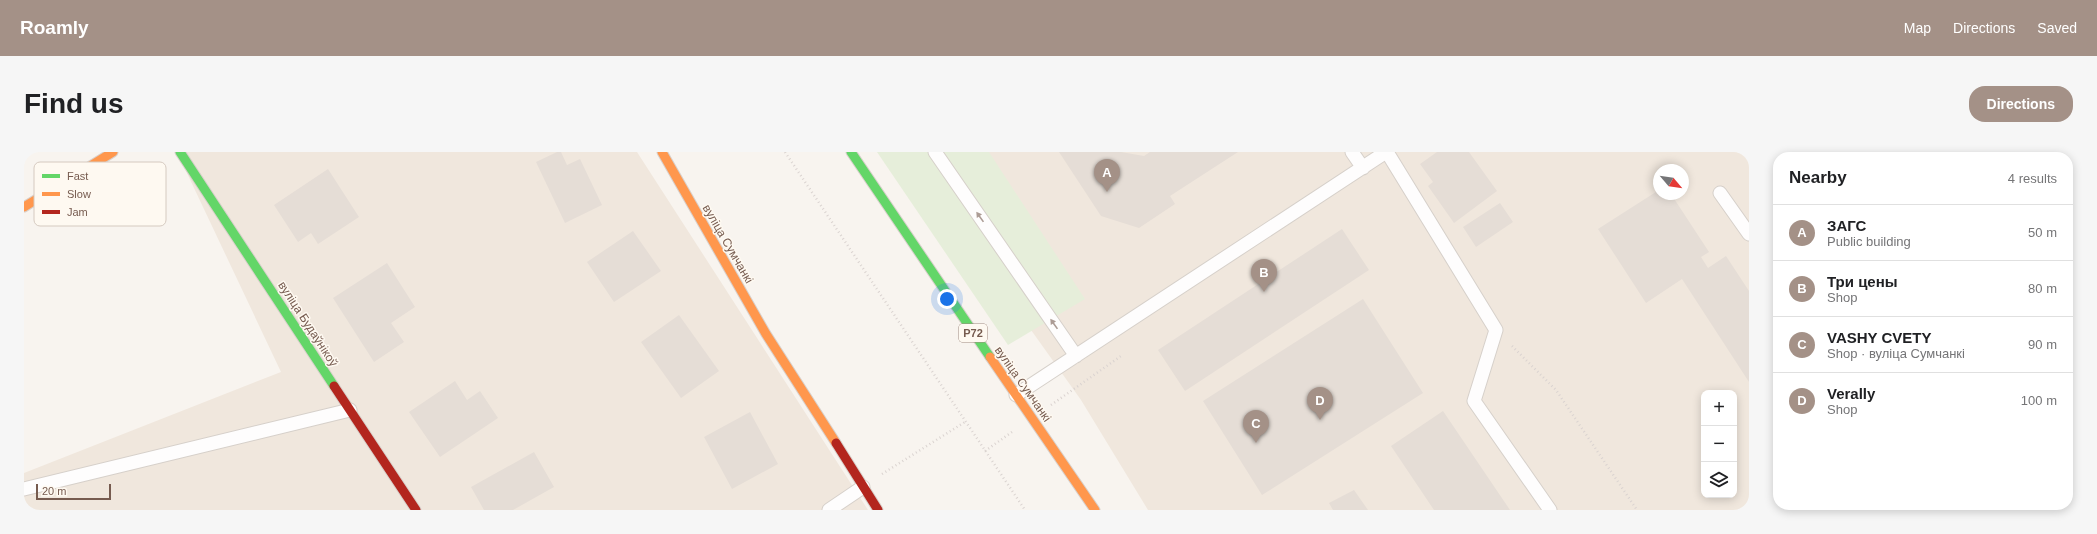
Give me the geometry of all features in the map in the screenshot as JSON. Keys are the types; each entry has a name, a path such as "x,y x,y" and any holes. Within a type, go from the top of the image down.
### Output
{"street":[{"path":"97,162 113,152"},
{"name":"вуліца Будаўнікоў","path":"180,152 416,510"},
{"name":"вуліца Сумчанкі","path":"662,152 766,334 878,510"},
{"name":"вуліца Сумчанкі","path":"851,152 1095,510"},
{"path":"24,207 34,201"}],"lane":[{"path":"935,152 1076,356"},
{"path":"1352,152 1363,168"},
{"path":"1016,395 1387,152 1496,330 1474,401 1550,510"},
{"path":"1720,193 1749,234"},
{"path":"24,490 350,410"},
{"path":"829,510 864,486"}],"path":[{"path":"785,152 1025,510"},
{"path":"1496,330 1556,390 1637,510"},
{"path":"864,486 965,422"}],"shaded area":[{"path":"177,152 637,152 868,510 24,510 24,473 281,372"},
{"path":"904,152 1749,152 1749,510 1148,510 1081,400"}],"green space":[{"path":"877,152 989,152 1085,299 1008,345"}],"building":[{"path":"557,152 561,152 567,165 580,159 602,205 565,223 536,162"},
{"path":"1059,152 1121,152 1144,156 1150,152 1238,152 1170,196 1175,204 1139,228 1101,216"},
{"path":"1437,152 1469,152 1497,191 1454,223 1428,186 1433,182 1420,164"},
{"path":"328,169 359,217 318,244 311,233 298,242 274,205"},
{"path":"1653,194 1653,200 1675,200 1709,252 1701,257 1708,268 1726,256 1749,291 1749,382 1682,279 1646,303 1598,229"},
{"path":"1500,203 1513,222 1476,247 1463,227"},
{"path":"1342,229 1369,270 1185,391 1158,350"},
{"path":"633,231 661,271 614,302 587,262"},
{"path":"387,263 415,307 391,323 404,342 374,362 333,298"},
{"path":"1363,299 1423,393 1262,495 1203,401"},
{"path":"679,315 719,371 681,398 641,342"},
{"path":"455,381 467,400 480,391 498,418 440,457 409,412"},
{"path":"1443,411 1510,510 1434,510 1391,446"},
{"path":"750,412 778,464 732,489 704,437"},
{"path":"534,452 554,487 513,510 484,510 471,487"},
{"path":"1354,490 1368,510 1333,510 1329,503"}],"traffic: fast":[{"path":"180,152 334,386"},
{"path":"851,152 990,357"}],"traffic: slow":[{"path":"97,162 113,152"},
{"path":"662,152 766,334 836,443"},
{"path":"24,207 34,201"},
{"path":"990,357 1095,510"}],"traffic: jam":[{"path":"334,386 416,510"},
{"path":"836,443 878,510"}],"place":[{"name":"ЗАГС","path":"1107,192"},
{"name":"Три цены","path":"1264,292"},
{"name":"Verally","path":"1320,420"},
{"name":"VASHY CVETY","path":"1256,443"}]}
